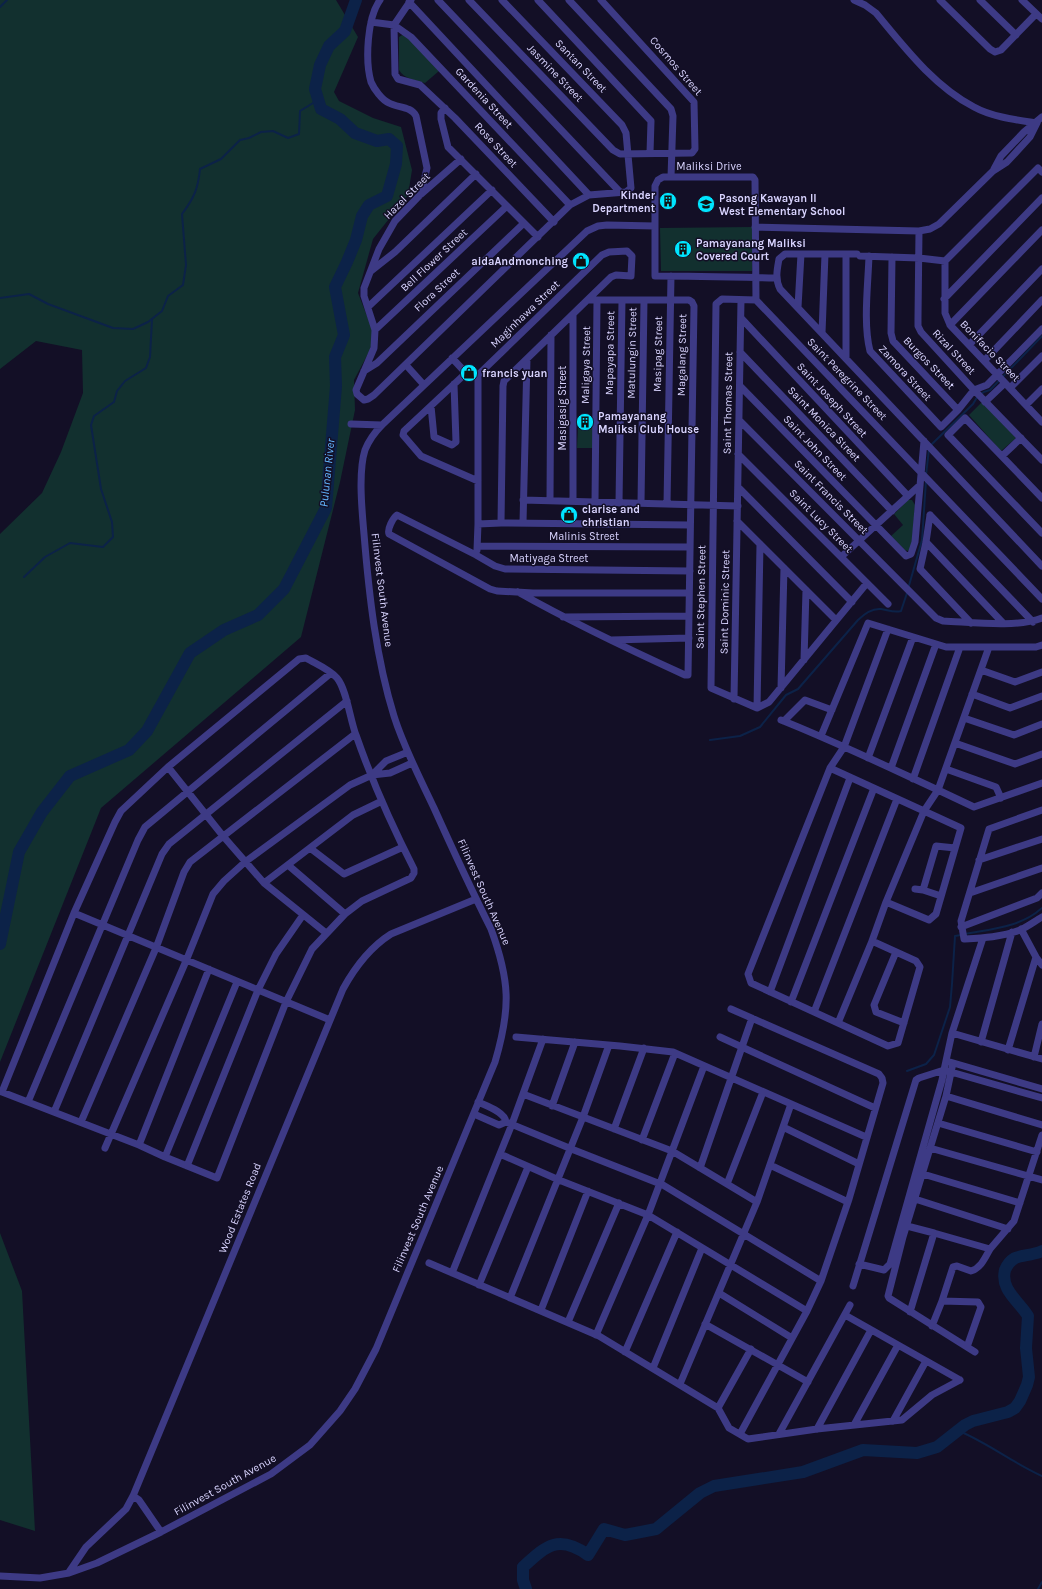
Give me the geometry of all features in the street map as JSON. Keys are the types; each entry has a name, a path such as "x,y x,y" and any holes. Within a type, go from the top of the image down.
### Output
{"street":[{"path":"380,0 373,13 371,22 368,61 372,83 378,92 389,103 411,110 416,116 427,168 420,195"},
{"path":"438,0 620,192"},
{"name":"Jasmine Street","path":"470,0 613,150 620,154 629,154"},
{"name":"Santan Street","path":"502,0 622,125 626,133 632,188 626,192 620,192"},
{"path":"538,0 651,121 650,153"},
{"path":"570,0 670,110 673,116 671,177"},
{"name":"Cosmos Street","path":"601,0 694,102 694,151 692,153 672,154"},
{"path":"854,0 865,5 876,13 930,76 969,104 975,108 1007,118 1036,123"},
{"path":"940,0 990,49 995,52 1001,50 1036,14"},
{"path":"980,0 1016,35"},
{"path":"1022,0 1042,19"},
{"path":"394,26 410,1 589,194"},
{"name":"Gardenia Street","path":"371,22 394,26 411,37 570,205"},
{"name":"Rose Street","path":"394,26 395,74 398,79 420,85 445,108 554,222"},
{"path":"445,108 441,113 441,119 448,147 538,237"},
{"path":"755,227 919,231 930,229 940,224 993,171 1001,156 1024,132 1042,117"},
{"path":"629,154 672,154"},
{"name":"Hazel Street","path":"406,365 368,399 364,400 357,394 358,384 374,348 375,330 364,296 364,288 379,249 394,221 420,195 461,159"},
{"path":"1042,172 1038,168 945,261 846,254 785,254 779,259 776,278 780,289 1042,566"},
{"path":"371,271 395,252 476,174"},
{"name":"Maliksi Drive","path":"663,177 671,177 753,177 755,180 755,277 655,276 655,186 658,180 663,177"},
{"path":"368,307 492,190"},
{"path":"424,385 406,365 448,323 570,205 589,194 620,192"},
{"path":"944,298 1042,198"},
{"name":"Bell Flower Street","path":"375,330 507,206"},
{"name":"Flora Street","path":"364,371 377,363 524,223"},
{"name":"Filinvest South Avenue","path":"0,1576 40,1578 69,1573 97,1563 161,1532 271,1474 310,1445 340,1411 355,1389 376,1349 495,1062 503,1036 507,1005 506,980 501,956 491,928 412,763 394,716 383,673 375,628 365,546 362,509 363,464 365,450 372,436 382,425 587,231 598,226 607,225 655,226"},
{"path":"950,325 1042,230"},
{"name":"Rizal Street","path":"919,231 918,326 925,338 1042,460"},
{"name":"Maginhawa Street","path":"478,375 602,255 609,252 630,253 632,256 631,276 616,275 611,277 589,300"},
{"path":"798,307 801,254"},
{"path":"822,333 825,254"},
{"path":"846,254 846,358"},
{"name":"Zamora Street","path":"869,256 867,311 868,343 870,352 941,427 958,410"},
{"name":"Burgos Street","path":"892,257 891,333 893,341 958,410"},
{"name":"Bonifacio Street","path":"945,261 945,313 950,325 1042,422"},
{"path":"969,345 1042,269"},
{"name":"Masipag Street","path":"667,504 671,276"},
{"path":"756,300 755,277 776,278"},
{"name":"Saint Stephen Street","path":"734,698 711,688 716,304 722,299 756,300"},
{"path":"501,523 503,386 508,377 589,300 670,300"},
{"name":"Maligaya Street","path":"595,502 597,300"},
{"name":"Mapayapa Street","path":"619,503 622,300"},
{"name":"Matulungin Street","path":"641,503 644,300"},
{"name":"Magalang Street","path":"609,640 685,675 688,675 694,306 692,302 670,300"},
{"name":"Saint Thomas Street","path":"738,506 740,300"},
{"name":"Saint Peregrine Street","path":"756,300 1042,599"},
{"path":"984,361 1042,300"},
{"name":"Masigasig Street","path":"573,314 573,501"},
{"name":"Saint Joseph Street","path":"741,318 908,496"},
{"path":"984,400 1042,329"},
{"path":"550,500 551,335"},
{"name":"Saint Monica Street","path":"740,352 892,511"},
{"path":"1010,388 1042,356"},
{"path":"452,358 466,372 478,375 478,546 476,555"},
{"path":"523,523 527,359"},
{"path":"466,372 404,431 403,435 421,456 478,481"},
{"path":"958,410 975,391 1001,379"},
{"path":"431,406 434,437 452,445 455,444 454,384"},
{"name":"Saint John Street","path":"740,386 875,526 906,556 912,554 916,542 920,485"},
{"path":"1026,405 1042,389"},
{"path":"1042,498 965,418 948,435 1042,533"},
{"name":"Saint Francis Street","path":"739,420 936,618 943,621 1003,623 1033,622"},
{"path":"351,424 382,425"},
{"path":"1002,456 1021,438"},
{"path":"841,557 920,485 926,443"},
{"name":"Saint Lucy Street","path":"738,454 888,604"},
{"path":"738,487 852,602"},
{"path":"523,500 738,506"},
{"name":"Saint Dominic Street","path":"734,698 738,506"},
{"name":"Matiyaga Street","path":"518,592 497,591 490,588 389,534 388,531 394,517 397,515 495,566 505,569 690,571"},
{"path":"971,622 920,569 930,515 1033,622 1042,618"},
{"path":"737,521 836,620"},
{"path":"478,524 523,523 690,525"},
{"path":"926,542 1003,623"},
{"path":"757,708 760,544"},
{"name":"Malinis Street","path":"478,546 690,547"},
{"path":"781,688 784,568"},
{"path":"757,708 769,702 867,583"},
{"path":"804,660 806,590"},
{"path":"518,592 689,593"},
{"path":"518,592 562,617 609,640 689,638"},
{"path":"562,617 689,616"},
{"path":"821,736 868,623 946,647 1036,647 1042,645"},
{"path":"872,941 916,961 920,967 898,1043 888,1046 751,983 748,974 830,768 844,747 888,629"},
{"path":"868,758 913,637"},
{"path":"891,768 936,644"},
{"path":"913,779 960,647"},
{"path":"838,1023 924,811 938,790 989,647"},
{"path":"306,658 331,673 337,679 347,701 355,734 382,801 414,869 414,873 411,878 362,901 345,914 312,950 286,1002 217,1178 81,1122 2,1092 74,913 115,822 122,812 168,767 299,659 306,658"},
{"path":"981,670 1015,682 1042,672"},
{"path":"28,1102 138,840 145,827 331,673"},
{"path":"972,694 1010,708 1042,696"},
{"path":"734,698 757,708"},
{"path":"832,710 805,700 782,720 821,736 974,807 1042,783"},
{"path":"54,1112 162,854 168,844 347,701"},
{"path":"964,718 1014,735 1042,724"},
{"path":"81,1122 156,948 184,872 190,862 355,734"},
{"path":"955,743 1015,764 1042,754"},
{"path":"372,775 386,761 408,752"},
{"path":"105,1148 186,961 213,894 224,881 245,862 337,793 372,775 390,773 412,763"},
{"path":"168,767 222,836 264,883 326,933"},
{"path":"830,768 962,828 936,914 929,920 886,902"},
{"path":"946,769 996,787 1001,798"},
{"path":"770,992 850,778"},
{"path":"791,1002 874,788"},
{"path":"814,1012 898,799"},
{"path":"264,883 353,815 382,801"},
{"path":"1042,810 989,829 961,920 962,932 964,939 983,938 1021,929 1042,917"},
{"path":"979,860 1042,839"},
{"path":"923,890 936,846 955,848"},
{"path":"310,848 344,874 403,847"},
{"path":"288,865 345,914"},
{"path":"970,893 1042,868"},
{"path":"915,889 941,896"},
{"path":"962,932 1037,898 1042,893"},
{"name":"Wood Estates Road","path":"69,1573 86,1547 126,1509 133,1496 342,989 365,956 380,941 404,927 476,899"},
{"path":"74,913 330,1020"},
{"path":"188,1166 258,990 276,954 303,915"},
{"path":"1021,929 1042,966"},
{"path":"981,1042 1012,932"},
{"path":"859,1264 884,1270 887,1268 890,1264 900,1237 907,1226 946,1096 948,1070 945,1060 952,1033 983,938"},
{"path":"896,952 874,1005 876,1012 904,1023"},
{"path":"1008,1050 1036,957"},
{"path":"138,1145 209,969"},
{"path":"165,1157 237,982"},
{"path":"731,1009 879,1074 882,1078 882,1083 848,1202 821,1281 807,1311 740,1434"},
{"path":"700,1168 752,1018"},
{"path":"1034,1057 1042,1024"},
{"path":"952,1033 1042,1059"},
{"path":"516,1037 644,1048 675,1053 866,1137"},
{"path":"720,1037 875,1108"},
{"path":"452,1273 500,1154 509,1123 523,1094 543,1039"},
{"path":"552,1106 575,1042"},
{"path":"510,1298 583,1117 609,1045"},
{"path":"614,1129 644,1048"},
{"path":"642,1140 675,1053"},
{"path":"945,1060 1042,1089"},
{"path":"953,1063 948,1070 940,1088 900,1237 888,1296 910,1312 974,1352"},
{"path":"596,1335 648,1215 704,1066"},
{"path":"853,1286 916,1080 948,1070 1042,1098"},
{"path":"727,1184 763,1092"},
{"path":"523,1094 672,1151 757,1202"},
{"path":"946,1096 1042,1125"},
{"path":"478,1102 502,1114 509,1123"},
{"path":"680,1384 757,1202 791,1104"},
{"path":"474,1114 499,1125 509,1123 660,1183 821,1281"},
{"path":"938,1123 1037,1152"},
{"path":"783,1127 859,1164"},
{"path":"932,1326 953,1267 957,1266 971,1271 976,1270 990,1249 1014,1221 1042,1135"},
{"path":"930,1148 1042,1180"},
{"path":"500,1154 648,1215 807,1311"},
{"path":"770,1165 848,1202"},
{"path":"479,1284 528,1166"},
{"path":"922,1174 1020,1202"},
{"path":"541,1310 588,1191"},
{"path":"915,1199 1008,1229"},
{"path":"568,1322 619,1204"},
{"path":"907,1226 990,1249"},
{"path":"626,1352 677,1232"},
{"path":"910,1312 934,1233"},
{"path":"653,1368 702,1248"},
{"path":"429,1262 596,1335 718,1408 729,1428 748,1439 817,1429 902,1420 932,1395 960,1380 845,1315"},
{"path":"719,1293 792,1338"},
{"path":"942,1301 978,1302 982,1307 967,1347"},
{"path":"779,1434 850,1305"},
{"path":"706,1324 808,1382"},
{"path":"817,1429 872,1330"},
{"path":"854,1425 898,1345"},
{"path":"718,1408 751,1350"},
{"path":"892,1421 926,1361"},
{"path":"133,1496 139,1500 161,1532"}],"green space":[{"path":"0,0 336,0 358,37 334,92 339,101 373,118 401,127 412,170 408,195 373,239 358,293 374,334 370,350 354,380 355,410 340,482 301,637 101,808 0,1062 0,534 42,493 61,452 83,393 82,350 36,341 0,369"},
{"path":"404,34 439,71 425,83 407,77 399,70 399,37"},
{"path":"752,227 752,271 661,271 660,228"},
{"path":"982,402 1016,438 1001,451 969,415"},
{"path":"578,428 594,428 594,448 577,448"},
{"path":"908,500 912,500 915,505 912,544 911,549 908,551 905,550 891,536 903,525 894,514"},
{"path":"0,1233 22,1291 35,1531 0,1520"}],"waterway":[{"path":"0,7 7,0"},
{"name":"Pulunan River","path":"0,944 19,852 42,812 70,776 129,750 147,731 190,653 224,630 258,615 284,589 326,508 336,386 335,357 344,335 335,287 356,240 362,216 369,205 387,196 396,164 397,146 389,139 377,141 355,133 340,119 321,109 315,89 320,65 329,46 345,31 356,0"},
{"path":"0,298 29,294 48,304 113,328 133,329 148,322 162,311 168,296 183,285 186,265 182,214 195,193 200,169 221,159 240,140 249,138 261,132 273,131 288,138 299,134 300,111 318,100"},
{"path":"24,577 45,557 70,543 103,547 113,537 112,522 101,489 91,425 94,416 114,402 117,391 125,381 146,368 150,357 152,319"},
{"path":"931,445 973,404 980,395 990,390 1042,336"},
{"path":"926,475 929,449"},
{"path":"908,589 922,540 926,481"},
{"path":"710,740 740,736 760,727 786,695 798,689 860,618 874,609 896,612 901,611 907,593"},
{"path":"965,934 996,929 1016,923 1042,908"},
{"path":"907,1071 926,1064 934,1055 950,1007 955,936 961,935"},
{"path":"526,1589 523,1580 523,1567 539,1553 553,1545 568,1545 588,1555 604,1529 625,1535 656,1529 700,1493 714,1486 803,1472 863,1450 917,1453 937,1447 965,1425 973,1421 1008,1412 1015,1408 1020,1401 1029,1377 1026,1348 1028,1316 1011,1295 1005,1284 1005,1270 1009,1263 1015,1258 1042,1251"},
{"path":"959,1431 980,1441 1042,1476"},
{"path":"1038,1589 1042,1582"}],"place":[{"name":"Kinder Department","path":"668,201"},
{"name":"Pasong Kawayan II West Elementary School","path":"706,204"},
{"name":"Pamayanang Maliksi Covered Court","path":"683,249"},
{"name":"aidaAndmonching","path":"581,261"},
{"name":"francis yuan","path":"469,373"},
{"name":"Pamayanang Maliksi Club House","path":"585,422"},
{"name":"clarise and christian","path":"569,515"}]}
